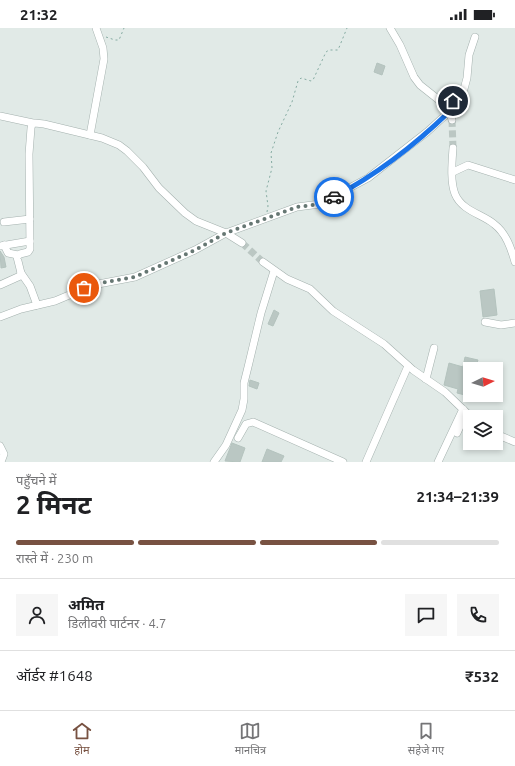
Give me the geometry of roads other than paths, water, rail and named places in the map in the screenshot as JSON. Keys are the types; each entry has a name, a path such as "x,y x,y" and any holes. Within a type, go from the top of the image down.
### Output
{"street":[{"path":"90,135 104,59 103,48 96,28"},
{"path":"390,28 400,45 411,72 420,85 448,109 452,120"},
{"path":"0,317 18,310 64,297 93,284 135,277 195,250 226,233 297,207 320,204 358,184 411,145 448,109 459,96 464,89 468,78 469,55 474,37"},
{"path":"0,116 112,141 127,151 143,167 159,188 185,213 196,221 226,233 242,243"},
{"path":"30,240 2,246 8,253 18,255 30,251 31,128 36,123"},
{"path":"453,148 453,186 458,200 469,210 489,220 501,230 510,247 515,262"},
{"path":"453,172 468,165 515,180"},
{"path":"4,222 30,219"},
{"path":"18,255 21,273 27,280 37,305"},
{"path":"263,262 287,279 310,289 333,311 384,344 408,366 445,392 464,410"},
{"path":"214,462 226,445 242,410 244,383 261,313 274,271"},
{"path":"2,284 20,276 21,273"},
{"path":"485,322 501,325 515,323"},
{"path":"426,379 434,348"},
{"path":"366,462 408,366"},
{"path":"438,462 463,420"},
{"path":"443,462 463,421"},
{"path":"238,438 246,424 253,422 343,462"},
{"path":"503,436 510,438 515,442"},
{"path":"0,446 4,454 1,462"}],"tunnel":[{"path":"452,120 453,148"},
{"path":"242,243 263,262"}]}
